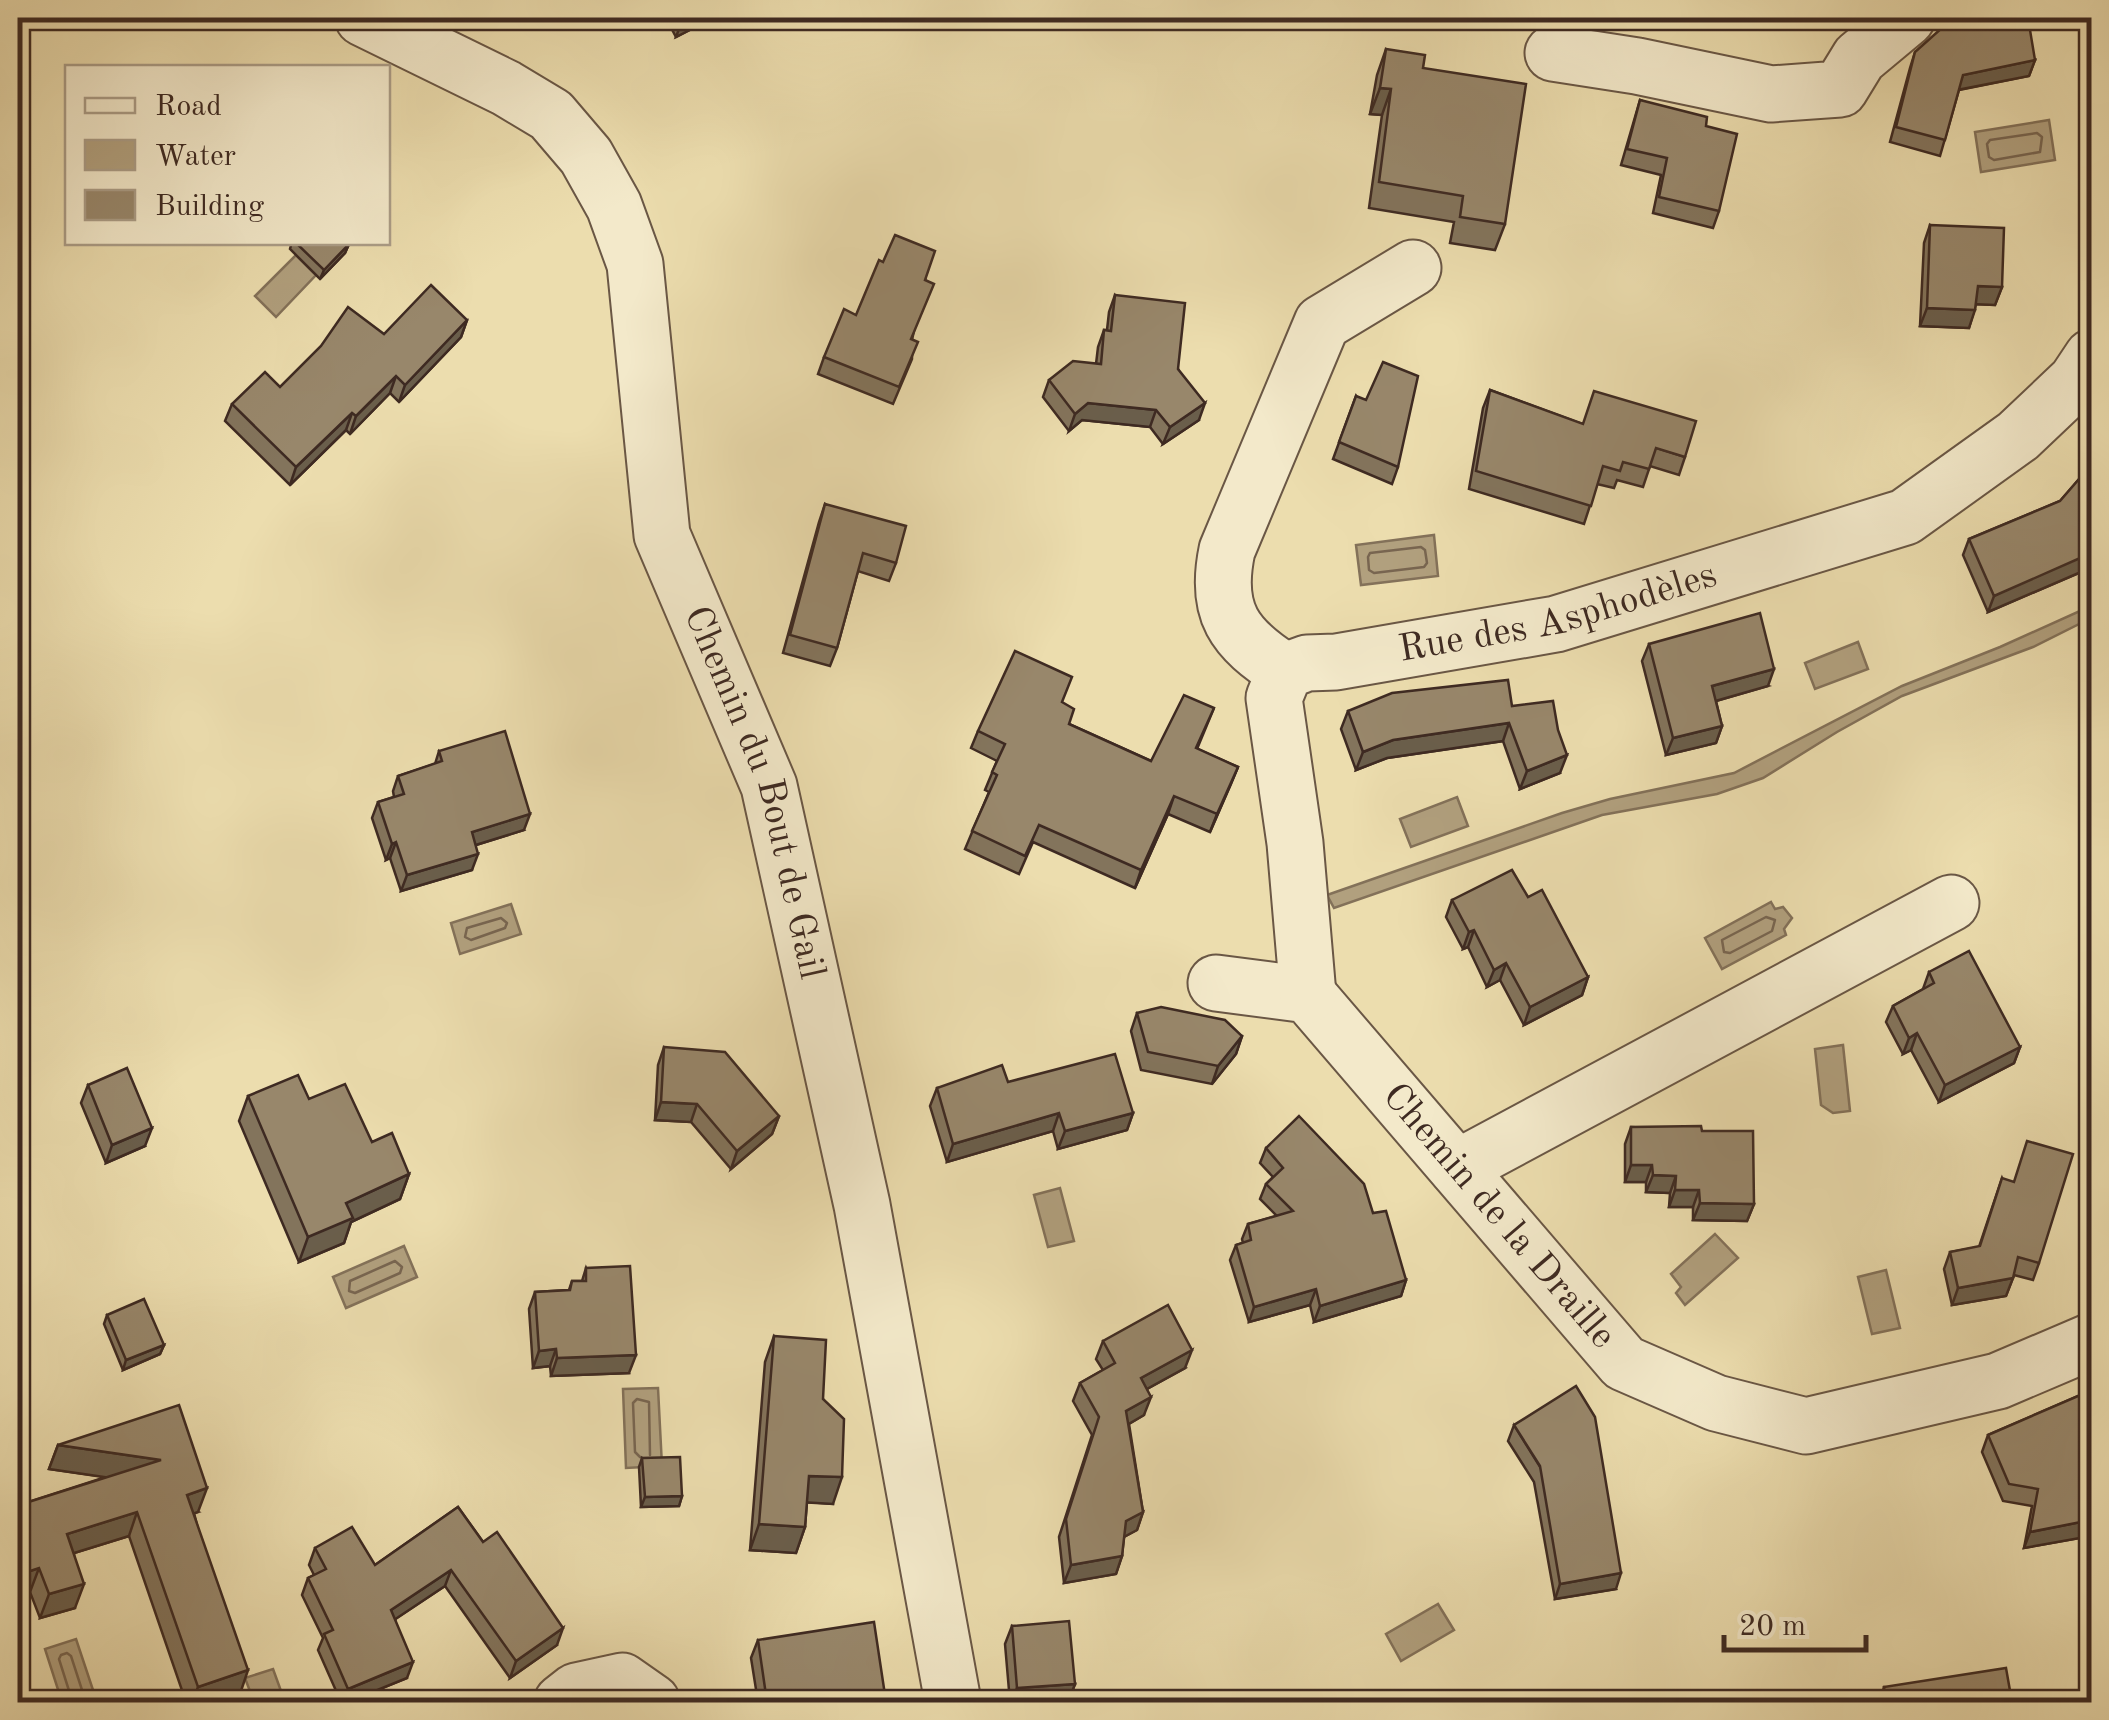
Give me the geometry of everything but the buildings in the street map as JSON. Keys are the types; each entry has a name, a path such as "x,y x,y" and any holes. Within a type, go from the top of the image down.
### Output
{"street":[{"name":"Chemin du Bout de Gail","path":"364,18 506,88 551,115 586,156 620,221 634,264 662,536 768,786 862,1205 953,1702"},
{"path":"1553,53 1771,94 1840,89 1859,58 1907,18"},
{"path":"1216,983 1308,995 1295,843 1274,698 1286,671 1252,650 1226,614 1221,579 1227,550 1322,323 1414,268"},
{"name":"Rue des Asphodèles","path":"1286,671 1307,663 1336,662 1556,624 1905,517 2018,436 2076,381 2092,357"},
{"path":"1457,1168 1951,902"},
{"name":"Chemin de la Draille","path":"1308,995 1624,1363 1716,1403 1806,1426 1998,1381 2092,1341"},
{"path":"562,1702 576,1691 622,1681 652,1702"}],"water":[{"path":"2049,120 2055,160 1981,172 1975,132"},
{"path":"296,255 316,275 276,317 255,296"},
{"path":"1434,535 1438,576 1361,585 1356,545"},
{"path":"2091,606 2091,618 2033,647 1902,696 1763,778 1717,794 1602,815 1334,908 1327,895 1562,813 1734,773 1902,686"},
{"path":"1858,642 1868,669 1815,689 1805,663"},
{"path":"1457,797 1468,826 1411,847 1400,819"},
{"path":"1771,902 1775,909 1783,907 1792,918 1784,929 1786,935 1722,969 1705,938"},
{"path":"511,904 521,934 460,954 451,923"},
{"path":"1843,1045 1850,1111 1833,1113 1821,1105 1815,1049"},
{"path":"1060,1188 1074,1241 1048,1247 1034,1195"},
{"path":"1715,1234 1738,1258 1685,1305 1676,1293 1681,1287 1671,1274"},
{"path":"404,1246 417,1277 346,1308 333,1277"},
{"path":"1886,1270 1900,1328 1872,1334 1858,1277"},
{"path":"658,1388 662,1466 626,1468 623,1389"},
{"path":"1438,1604 1454,1630 1401,1661 1386,1634"},
{"path":"76,1639 95,1696 62,1702 45,1649"},
{"path":"273,1669 285,1702 254,1702 245,1678"}]}
